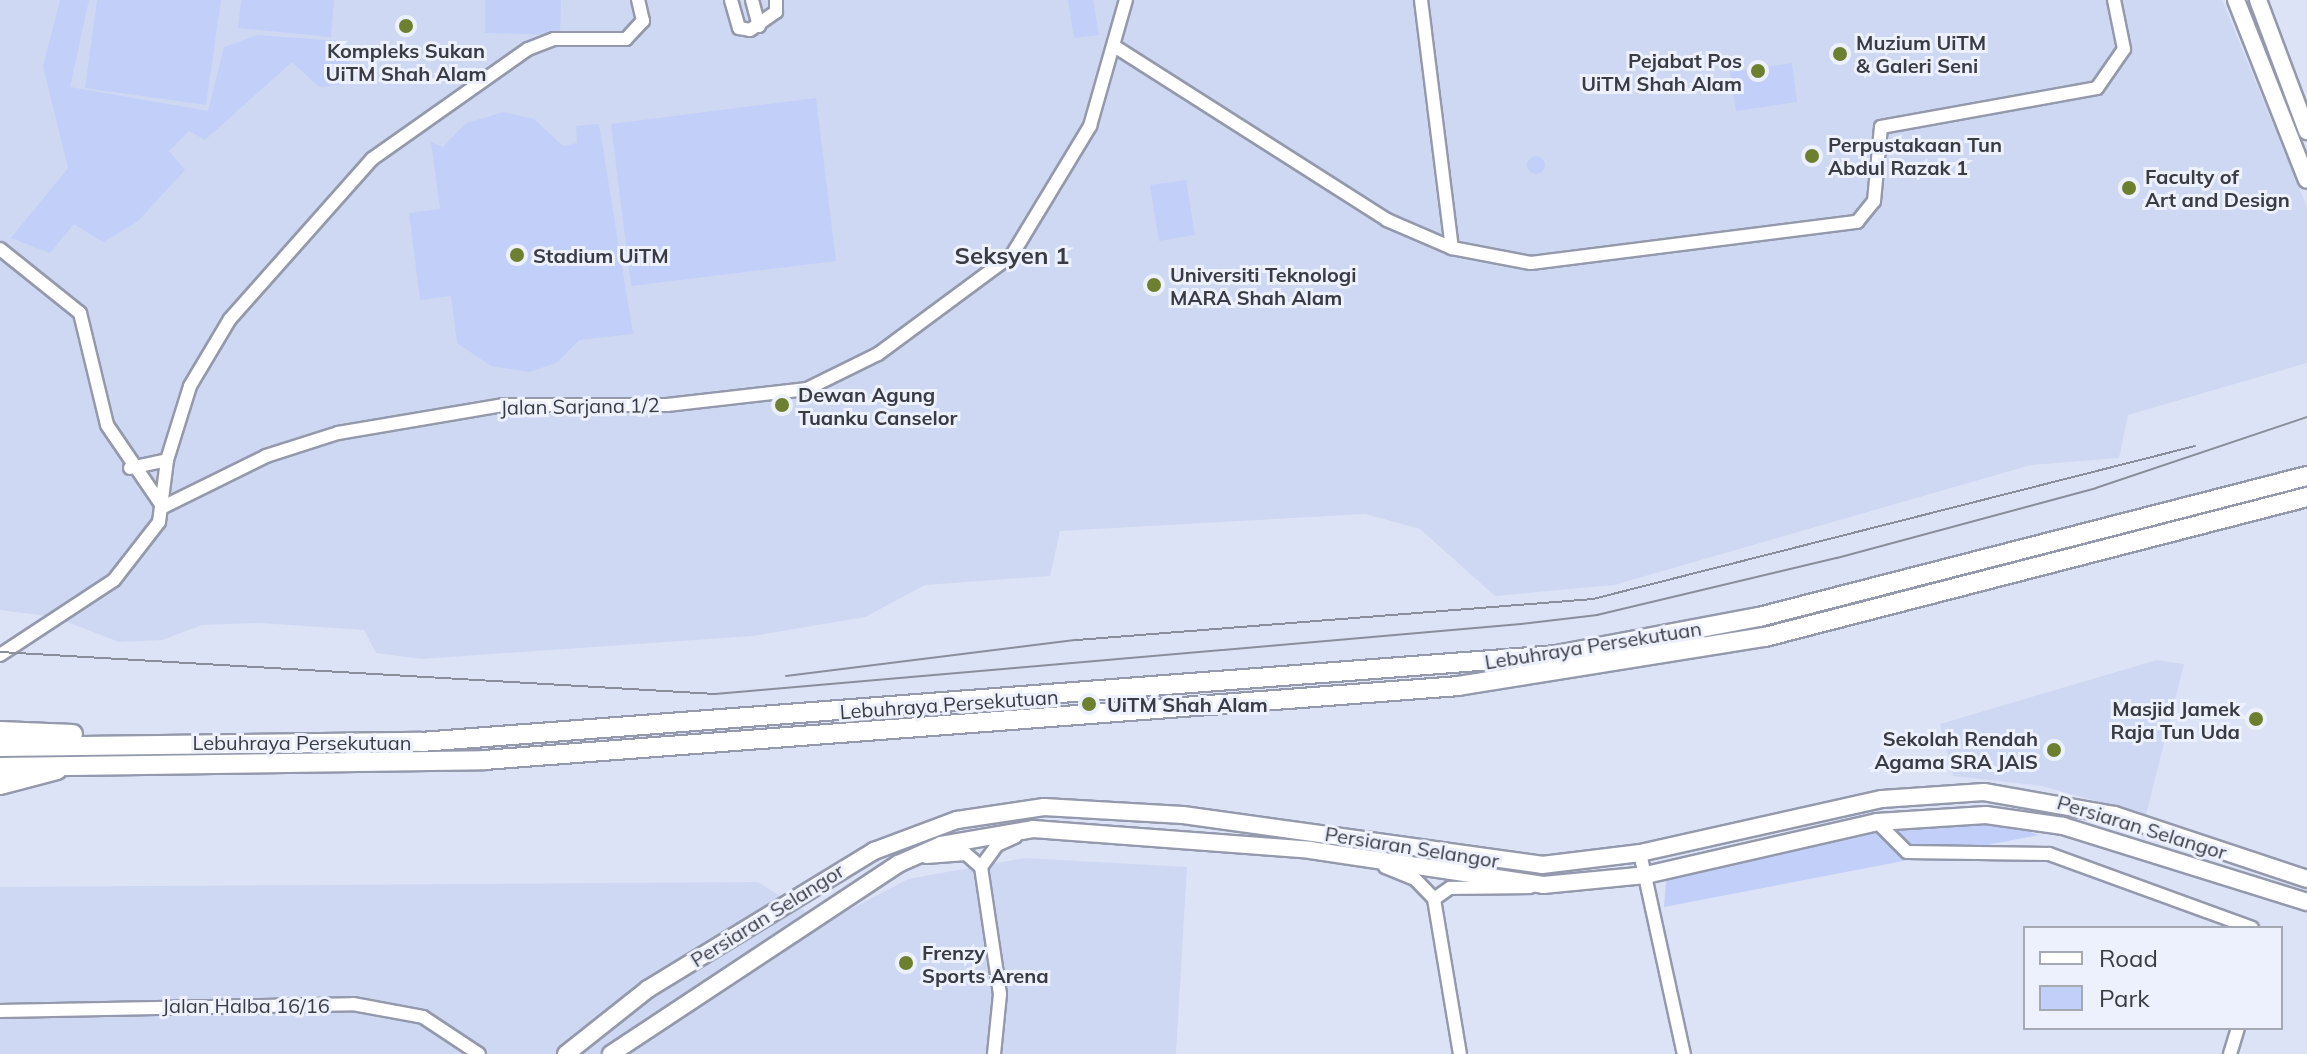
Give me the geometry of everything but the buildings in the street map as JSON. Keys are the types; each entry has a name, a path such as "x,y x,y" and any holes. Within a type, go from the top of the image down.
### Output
{"highway":[{"name":"Lebuhraya Persekutuan","path":"0,747 226,741 421,742 1557,655 1759,617 2307,476"},
{"name":"Lebuhraya Persekutuan","path":"0,767 484,760 1601,669 1765,637 2307,497"},
{"path":"0,731 226,741"},
{"path":"0,785 27,783 64,767"}],"main road":[{"path":"2236,0 2307,180"},
{"path":"2258,0 2307,131"},
{"name":"Persiaran Selangor","path":"566,1054 648,989 827,878 918,831 957,820 1073,807 1367,837 1516,864 1640,853 1882,799 1984,792 2115,815 2307,879"},
{"name":"Persiaran Selangor","path":"611,1054 898,864 941,845 1033,829 1156,834 1354,857 1543,885 1646,875 1877,822 1986,815 2063,826 2307,902"}],"street":[{"path":"0,655 114,580 163,507 167,460 190,386 230,319 372,159 528,49 554,39 626,39 643,21 638,0"},
{"path":"731,0 739,28 759,26 776,12 776,0"},
{"path":"752,0 759,26"},
{"name":"Jalan Sarjana 1/2","path":"163,507 266,456 338,433 503,405 667,405 832,381 1012,255 1090,126 1126,0"},
{"path":"1421,0 1452,248"},
{"path":"1114,46 1387,220 1452,248 1531,263 1857,222 1874,201 1881,127 2097,88 2124,49 2114,0"},
{"path":"0,249 80,313 99,405 130,468 163,507"},
{"path":"130,468 167,460"},
{"path":"1877,822 1907,852 2049,854 2247,926"},
{"path":"994,1054 1000,994 981,867 997,845 1033,829"},
{"path":"898,864 953,852 981,867"},
{"path":"1640,853 1684,1054"},
{"path":"1354,857 1415,879 1434,899 1460,1054"},
{"path":"1434,899 1450,888 1543,885"},
{"name":"Jalan Halba 16/16","path":"0,1011 353,1004 423,1017 479,1054"},
{"path":"2230,1054 2237,1030"}],"shaded area":[{"name":"Universiti Teknologi MARA Shah Alam","path":"0,0 2222,0 2307,207 2307,363 2128,415 2119,458 2031,465 1614,585 1495,596 1420,529 1365,514 1060,531 1050,576 925,585 865,617 753,636 421,659 376,653 364,630 259,623 202,625 162,640 119,642 54,617 0,610"},
{"name":"Sekolah Rendah Agama SRA JAIS","path":"2157,660 2184,664 2146,815 2042,786 1953,776 1940,724"},
{"path":"1025,858 1187,867 1176,1054 0,1054 0,887 758,882 824,923 908,879"}],"green space":[{"path":"60,0 89,0 70,87 208,111 224,47 258,35 338,41 359,82 319,87 292,62 205,140 189,131 169,151 185,170 137,222 103,242 74,224 50,253 11,238 68,168 43,66"},
{"path":"97,0 221,0 206,105 85,88"},
{"path":"241,0 334,0 331,37 238,28"},
{"path":"485,0 561,0 560,35 485,33"},
{"path":"1068,0 1093,0 1099,35 1074,38"},
{"path":"1792,63 1797,102 1736,111 1730,72"},
{"path":"816,98 836,261 631,286 611,124"},
{"name":"Stadium UiTM","path":"504,112 534,119 563,146 577,143 576,126 599,124 633,334 579,340 558,362 530,372 491,366 457,343 451,296 420,300 409,213 440,209 431,142 443,147 466,123"},
{"path":"1536,156 1545,165 1536,174 1527,165"},
{"path":"1186,180 1195,235 1159,241 1150,185"},
{"path":"1985,817 2039,835 1664,907 1666,880 1887,826"}],"tram line":[{"path":"0,652 715,694 1521,624 1597,615 1837,558 2096,488 2307,417"},
{"path":"786,676 1077,640 1593,599 2195,446"}],"place":[{"name":"Kompleks Sukan UiTM Shah Alam","path":"406,26"},
{"name":"Muzium UiTM & Galeri Seni","path":"1840,54"},
{"name":"Pejabat Pos UiTM Shah Alam","path":"1758,71"},
{"name":"Perpustakaan Tun Abdul Razak 1","path":"1812,156"},
{"name":"Faculty of Art and Design","path":"2129,188"},
{"name":"Stadium UiTM","path":"517,255"},
{"name":"Universiti Teknologi MARA Shah Alam","path":"1154,285"},
{"name":"Dewan Agung Tuanku Canselor","path":"782,405"},
{"name":"UiTM Shah Alam","path":"1089,704"},
{"name":"Masjid Jamek Raja Tun Uda","path":"2256,719"},
{"name":"Sekolah Rendah Agama SRA JAIS","path":"2054,750"},
{"name":"Frenzy Sports Arena","path":"906,963"}],"district":[{"name":"Seksyen 1","path":"1012,256"}]}
